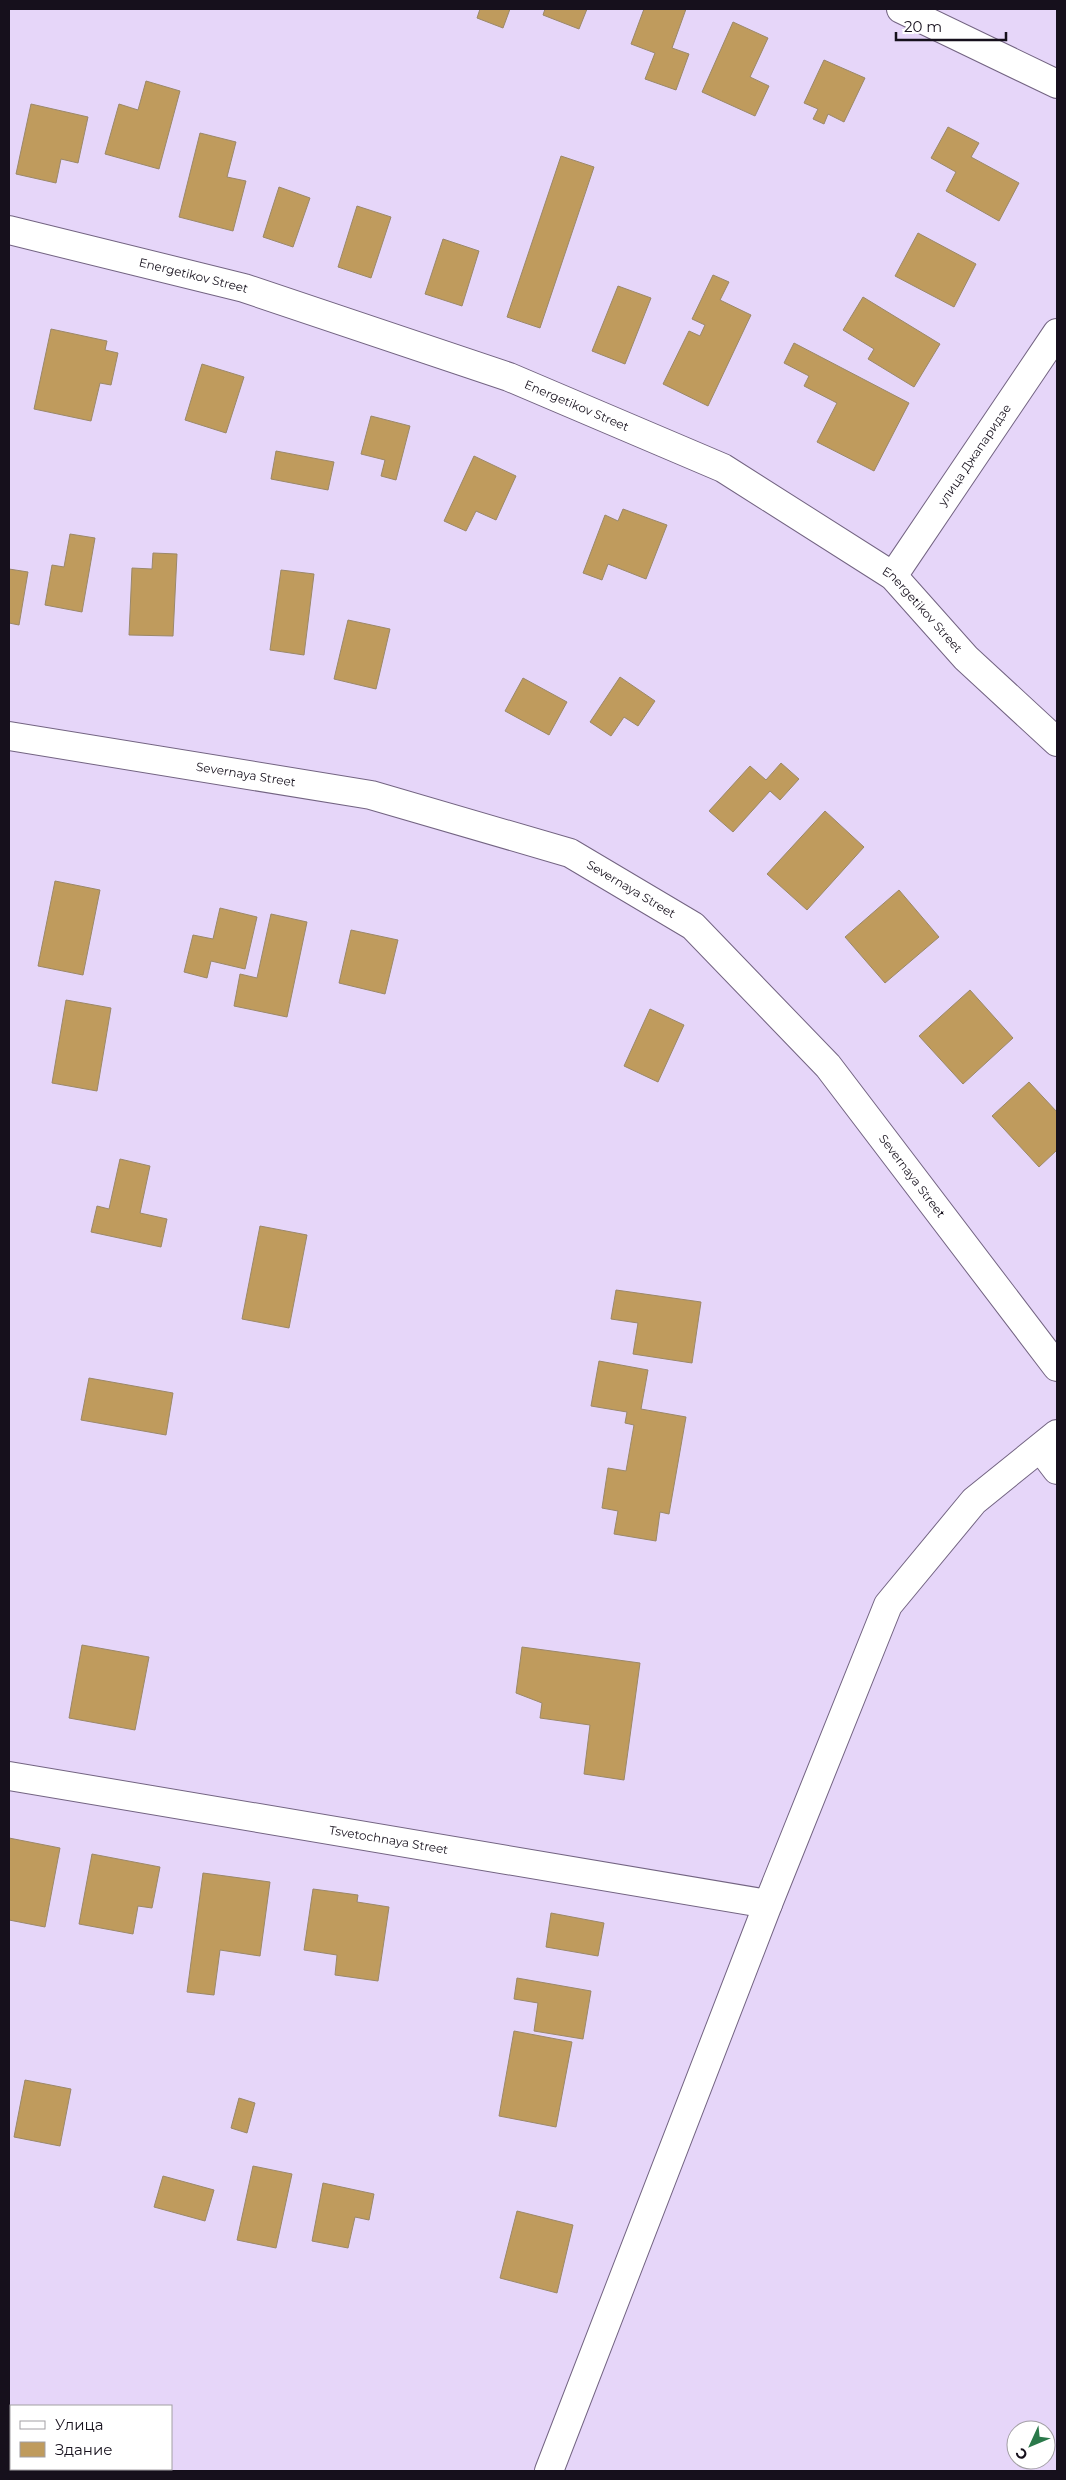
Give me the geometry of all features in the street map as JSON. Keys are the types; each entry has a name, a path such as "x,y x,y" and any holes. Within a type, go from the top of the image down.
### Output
{"street":[{"path":"901,9 1057,84"},
{"name":"Energetikov Street","path":"9,230 244,288 509,377 723,468 893,576 966,658 1057,742"},
{"name":"улица Джапаридзе","path":"893,576 1057,333"},
{"name":"Severnaya Street","path":"9,736 371,795 570,853 693,926 828,1066 1057,1367"},
{"path":"548,2471 768,1904 888,1604 974,1501 1049,1441 1057,1470"},
{"name":"Tsvetochnaya Street","path":"9,1776 768,1904"}],"building":[{"path":"480,9 510,9 503,28 477,18"},
{"path":"545,9 587,9 579,29 543,15"},
{"path":"644,9 686,9 672,48 689,54 676,90 645,79 655,53 631,44"},
{"path":"733,22 768,38 750,77 769,86 755,116 702,92"},
{"path":"824,60 865,78 844,122 828,114 824,124 813,119 818,109 804,103"},
{"path":"146,81 180,91 159,169 105,154 119,104 138,110"},
{"path":"31,104 88,117 78,163 61,159 56,183 16,174"},
{"path":"948,127 979,143 971,157 1019,183 999,221 946,191 956,172 931,158"},
{"path":"200,133 236,142 227,177 246,181 233,231 179,217"},
{"path":"561,156 594,167 540,328 507,317"},
{"path":"279,187 310,198 293,247 263,237"},
{"path":"357,206 391,217 371,278 338,267"},
{"path":"918,233 976,264 954,307 895,276"},
{"path":"443,239 479,251 462,306 425,294"},
{"path":"713,275 729,282 720,300 751,315 708,406 663,384 689,331 700,336 705,325 692,319"},
{"path":"618,286 651,298 625,364 592,351"},
{"path":"863,297 940,344 914,387 868,359 874,349 843,330"},
{"path":"51,329 107,341 105,350 118,353 111,385 100,383 91,421 34,409"},
{"path":"794,343 909,403 874,471 817,442 837,403 804,386 809,376 784,363"},
{"path":"202,364 244,377 226,433 185,420"},
{"path":"371,416 410,426 396,480 381,476 385,460 361,454"},
{"path":"276,451 334,462 328,490 271,479"},
{"path":"474,456 516,476 496,520 476,511 466,531 444,521"},
{"path":"623,509 667,525 646,579 608,564 602,580 583,573 605,515 618,521"},
{"path":"70,534 95,538 82,612 45,605 52,565 64,567"},
{"path":"153,553 177,554 173,636 129,635 132,568 152,569"},
{"path":"9,569 28,572 19,625 9,623"},
{"path":"281,570 314,574 304,655 270,650"},
{"path":"348,620 390,629 376,689 334,679"},
{"path":"620,677 655,701 638,726 624,717 611,736 590,722"},
{"path":"523,678 567,702 549,735 505,711"},
{"path":"781,763 799,779 780,800 770,791 733,832 709,811 750,766 766,780"},
{"path":"825,811 864,847 807,910 767,874"},
{"path":"55,881 100,890 83,975 38,966"},
{"path":"899,890 939,937 885,983 845,937"},
{"path":"220,908 257,917 245,969 211,961 207,978 184,972 193,935 213,939"},
{"path":"271,914 307,922 287,1017 234,1006 240,974 257,978"},
{"path":"351,930 398,940 385,994 339,983"},
{"path":"970,990 1013,1038 963,1084 919,1036"},
{"path":"66,1000 111,1008 97,1091 52,1083"},
{"path":"650,1009 684,1025 658,1082 624,1066"},
{"path":"1029,1082 1057,1112 1057,1150 1039,1167 992,1116"},
{"path":"120,1159 150,1166 140,1213 167,1219 161,1247 91,1232 97,1206 109,1209"},
{"path":"260,1226 307,1235 289,1328 242,1319"},
{"path":"616,1290 701,1302 692,1363 633,1354 638,1323 611,1319"},
{"path":"599,1361 648,1370 641,1409 686,1417 669,1514 660,1512 656,1541 614,1534 618,1511 602,1508 608,1468 626,1471 634,1425 625,1423 627,1412 591,1406"},
{"path":"89,1378 173,1393 166,1435 81,1420"},
{"path":"82,1645 149,1657 135,1730 69,1718"},
{"path":"522,1647 640,1663 624,1780 584,1774 590,1725 540,1718 542,1703 516,1693"},
{"path":"9,1838 60,1848 45,1927 9,1920"},
{"path":"92,1854 160,1867 152,1908 138,1906 133,1934 79,1924"},
{"path":"203,1873 270,1882 260,1956 220,1950 214,1995 187,1992"},
{"path":"313,1889 358,1895 357,1902 389,1907 378,1981 335,1975 337,1955 304,1950"},
{"path":"551,1913 604,1923 598,1956 546,1947"},
{"path":"517,1978 591,1991 583,2039 534,2031 538,2003 514,1999"},
{"path":"514,2031 572,2042 556,2127 499,2116"},
{"path":"25,2080 71,2089 60,2146 14,2137"},
{"path":"239,2098 255,2103 247,2133 231,2128"},
{"path":"253,2166 292,2174 276,2248 237,2240"},
{"path":"163,2176 214,2190 205,2221 154,2207"},
{"path":"323,2183 374,2194 369,2220 355,2217 348,2248 312,2241"},
{"path":"517,2211 573,2225 557,2293 500,2278"}]}
